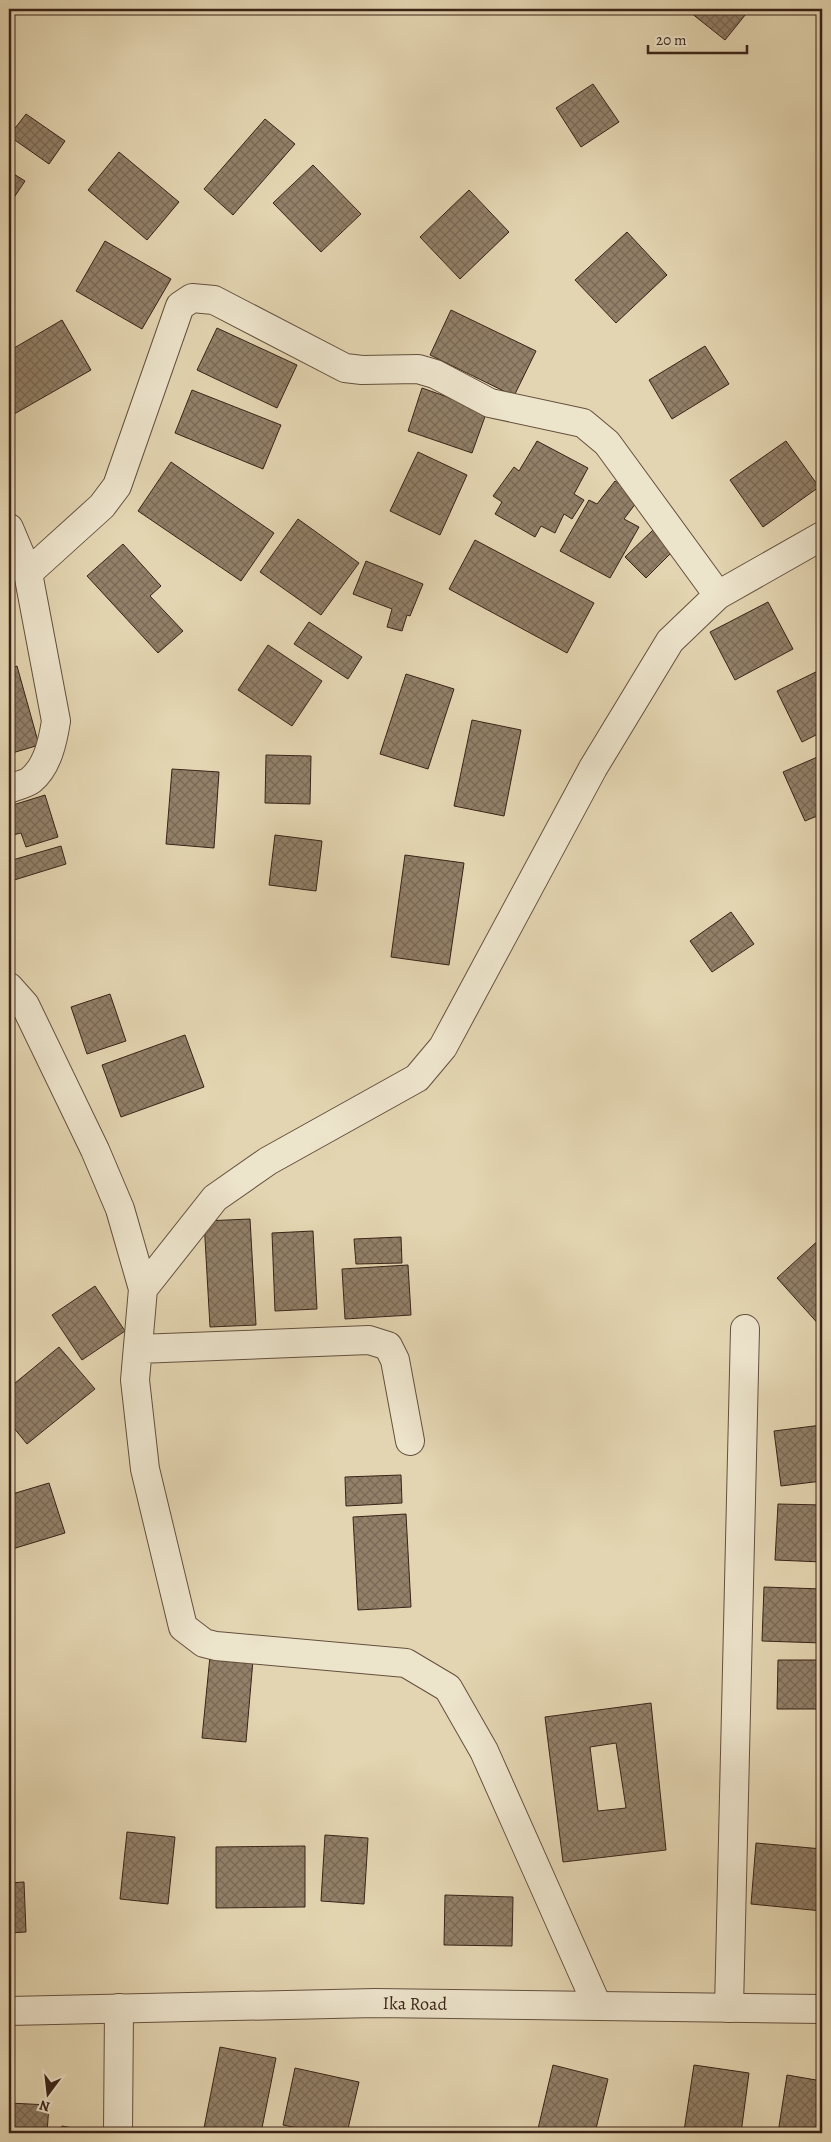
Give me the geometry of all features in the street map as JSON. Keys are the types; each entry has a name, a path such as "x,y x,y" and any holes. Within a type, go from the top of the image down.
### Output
{"street":[{"path":"28,573 102,506 117,486 180,306 192,298 214,300 345,368 362,370 418,369 435,374 490,403 583,423 607,443 718,595"},
{"path":"9,528 28,573 56,721 53,741 44,763 31,780 9,789"},
{"path":"143,1289 216,1198 268,1161 417,1078 443,1046 593,768 670,641 718,595 822,536"},
{"path":"9,987 25,1005 96,1150 120,1209 143,1289 135,1380 145,1468 183,1627 204,1643 216,1646 406,1663 448,1688 484,1751 597,2006"},
{"path":"728,2008 745,1329"},
{"path":"138,1349 368,1340 388,1346 396,1360 410,1442"},
{"name":"Ika Road","path":"9,2011 375,2002 822,2009"},
{"path":"118,2133 119,2008"}],"building":[{"path":"686,9 750,9 725,40"},
{"path":"593,84 619,122 581,147 556,108"},
{"path":"26,114 65,141 49,164 9,136"},
{"path":"265,119 295,144 233,215 204,189"},
{"path":"119,152 179,202 147,240 88,190"},
{"path":"313,165 361,214 321,252 273,203"},
{"path":"9,171 25,181 9,205"},
{"path":"469,190 509,232 460,279 420,237"},
{"path":"627,232 667,275 616,323 575,280"},
{"path":"105,241 171,279 142,329 76,291"},
{"path":"451,310 536,351 514,396 430,355"},
{"path":"62,320 91,370 9,417 9,351"},
{"path":"217,328 297,365 277,408 197,370"},
{"path":"705,346 729,384 672,419 649,380"},
{"path":"422,388 487,411 472,453 408,431"},
{"path":"192,390 281,425 263,469 175,433"},
{"path":"537,441 588,468 574,494 584,500 572,519 564,514 555,533 541,526 535,537 495,514 502,502 493,496 514,467 519,471"},
{"path":"786,441 819,487 763,527 730,480"},
{"path":"418,452 467,475 440,535 390,511"},
{"path":"171,462 274,533 241,581 138,511"},
{"path":"615,481 639,499 624,519 639,527 610,578 560,551 589,500 597,504"},
{"path":"298,519 359,563 321,615 260,572"},
{"path":"653,530 673,551 646,578 625,557"},
{"path":"475,540 594,603 567,653 449,589"},
{"path":"123,544 161,586 150,596 183,631 158,653 87,576"},
{"path":"366,561 423,584 410,616 407,615 402,631 387,627 392,609 353,594"},
{"path":"768,602 793,649 735,680 710,632"},
{"path":"309,622 362,657 348,679 294,644"},
{"path":"268,645 322,681 292,726 238,690"},
{"path":"17,666 39,745 9,754 9,669"},
{"path":"822,669 822,732 802,742 777,691"},
{"path":"406,674 454,689 428,769 380,754"},
{"path":"472,720 521,730 504,816 454,806"},
{"path":"266,755 311,756 310,804 265,803"},
{"path":"822,755 822,814 805,821 783,772"},
{"path":"172,769 219,772 214,848 166,844"},
{"path":"45,795 58,837 26,847 21,833 9,836 9,810 14,809 13,805"},
{"path":"275,835 322,841 316,891 269,885"},
{"path":"61,846 66,864 11,881 9,861"},
{"path":"405,855 464,863 449,965 391,957"},
{"path":"731,912 754,944 712,972 690,941"},
{"path":"110,994 126,1041 87,1054 71,1007"},
{"path":"185,1035 204,1087 121,1117 102,1065"},
{"path":"250,1219 256,1325 210,1327 204,1221"},
{"path":"313,1231 317,1309 275,1311 272,1233"},
{"path":"401,1237 402,1263 356,1264 354,1239"},
{"path":"822,1237 822,1328 777,1278"},
{"path":"408,1265 411,1315 345,1319 342,1269"},
{"path":"95,1286 125,1331 82,1360 52,1315"},
{"path":"59,1347 95,1389 27,1444 9,1422 9,1388"},
{"path":"822,1425 822,1481 781,1486 774,1431"},
{"path":"401,1475 402,1503 346,1506 345,1477"},
{"path":"49,1483 65,1533 9,1550 9,1495"},
{"path":"778,1504 822,1505 822,1562 775,1560"},
{"path":"406,1514 411,1607 358,1610 353,1517"},
{"path":"764,1587 822,1589 822,1643 762,1641"},
{"path":"210,1656 253,1660 246,1742 202,1738"},
{"path":"778,1660 822,1660 822,1709 777,1709"},
{"path":"651,1703 666,1850 563,1862 545,1717","holes":["616,1743 626,1808 598,1811 590,1747"]},
{"path":"127,1832 175,1837 168,1904 120,1899"},
{"path":"325,1835 368,1838 364,1904 321,1901"},
{"path":"756,1843 822,1849 822,1911 751,1904"},
{"path":"305,1846 305,1907 216,1908 216,1847"},
{"path":"24,1882 26,1932 9,1933 9,1883"},
{"path":"445,1895 513,1897 512,1946 444,1945"},
{"path":"220,2047 276,2058 261,2133 203,2133"},
{"path":"553,2065 608,2079 595,2133 537,2133"},
{"path":"694,2065 749,2073 741,2133 684,2131"},
{"path":"295,2068 359,2082 347,2133 322,2133 283,2125"},
{"path":"787,2075 822,2081 822,2133 778,2133"},
{"path":"9,2103 49,2105 47,2133 9,2133"},
{"path":"62,2126 99,2133 61,2133"}]}
